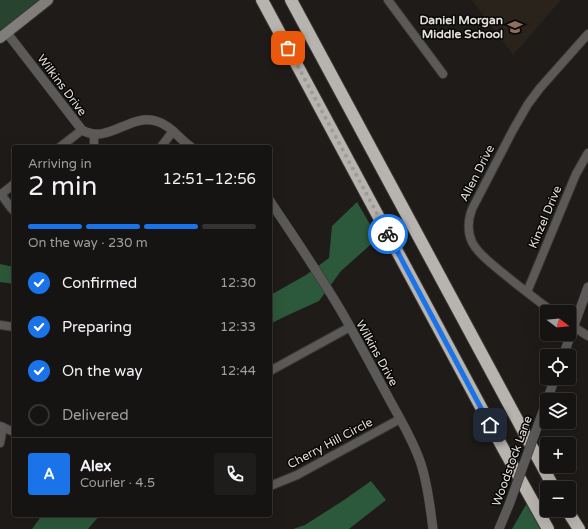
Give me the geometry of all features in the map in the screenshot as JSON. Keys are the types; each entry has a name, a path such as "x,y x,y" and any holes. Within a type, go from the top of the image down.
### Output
{"highway":[{"path":"262,0 548,529"},
{"path":"291,0 550,481"},
{"path":"571,517 579,529"}],"main road":[{"path":"3,36 48,0"}],"street":[{"path":"388,0 443,74"},
{"name":"Allen Drive","path":"544,305 479,253 475,248 469,233 469,218 498,157 528,104 540,88 588,34"},
{"name":"Wilkins Drive","path":"3,36 82,130 94,134"},
{"path":"94,145 94,134 104,133 144,120 162,123 189,145"},
{"path":"63,145 82,130"},
{"path":"162,145 173,131"},
{"name":"Kinzel Drive","path":"527,292 576,174 588,152"},
{"path":"12,186 1,194 12,209"},
{"name":"Wilkins Drive","path":"272,203 350,327 414,447 425,477 429,494 433,529"},
{"path":"576,315 588,287"},
{"path":"0,325 12,327"},
{"path":"272,370 350,327"},
{"path":"576,329 588,336"},
{"name":"Woodstock Lane","path":"499,529 552,385"},
{"name":"Cherry Hill Circle","path":"272,485 297,475 400,419"},
{"path":"0,443 2,426 12,431"}],"shaded area":[{"name":"Daniel Morgan Middle School","path":"472,0 561,0 513,55"}],"green space":[{"path":"0,0 48,0 0,38"},
{"path":"357,202 378,238 341,271 319,301 272,323 272,294 306,275 329,258 332,226"},
{"path":"0,264 12,267 12,284 0,282"},
{"path":"371,481 386,500 349,529 293,529 305,525"},
{"path":"527,503 541,529 512,529"},
{"path":"41,517 98,517 88,529 32,529"}],"way so far":[{"path":"288,48 388,234"}],"place":[{"name":"Daniel Morgan Middle School","path":"515,27"}],"route":[{"path":"388,234 490,425"}]}
